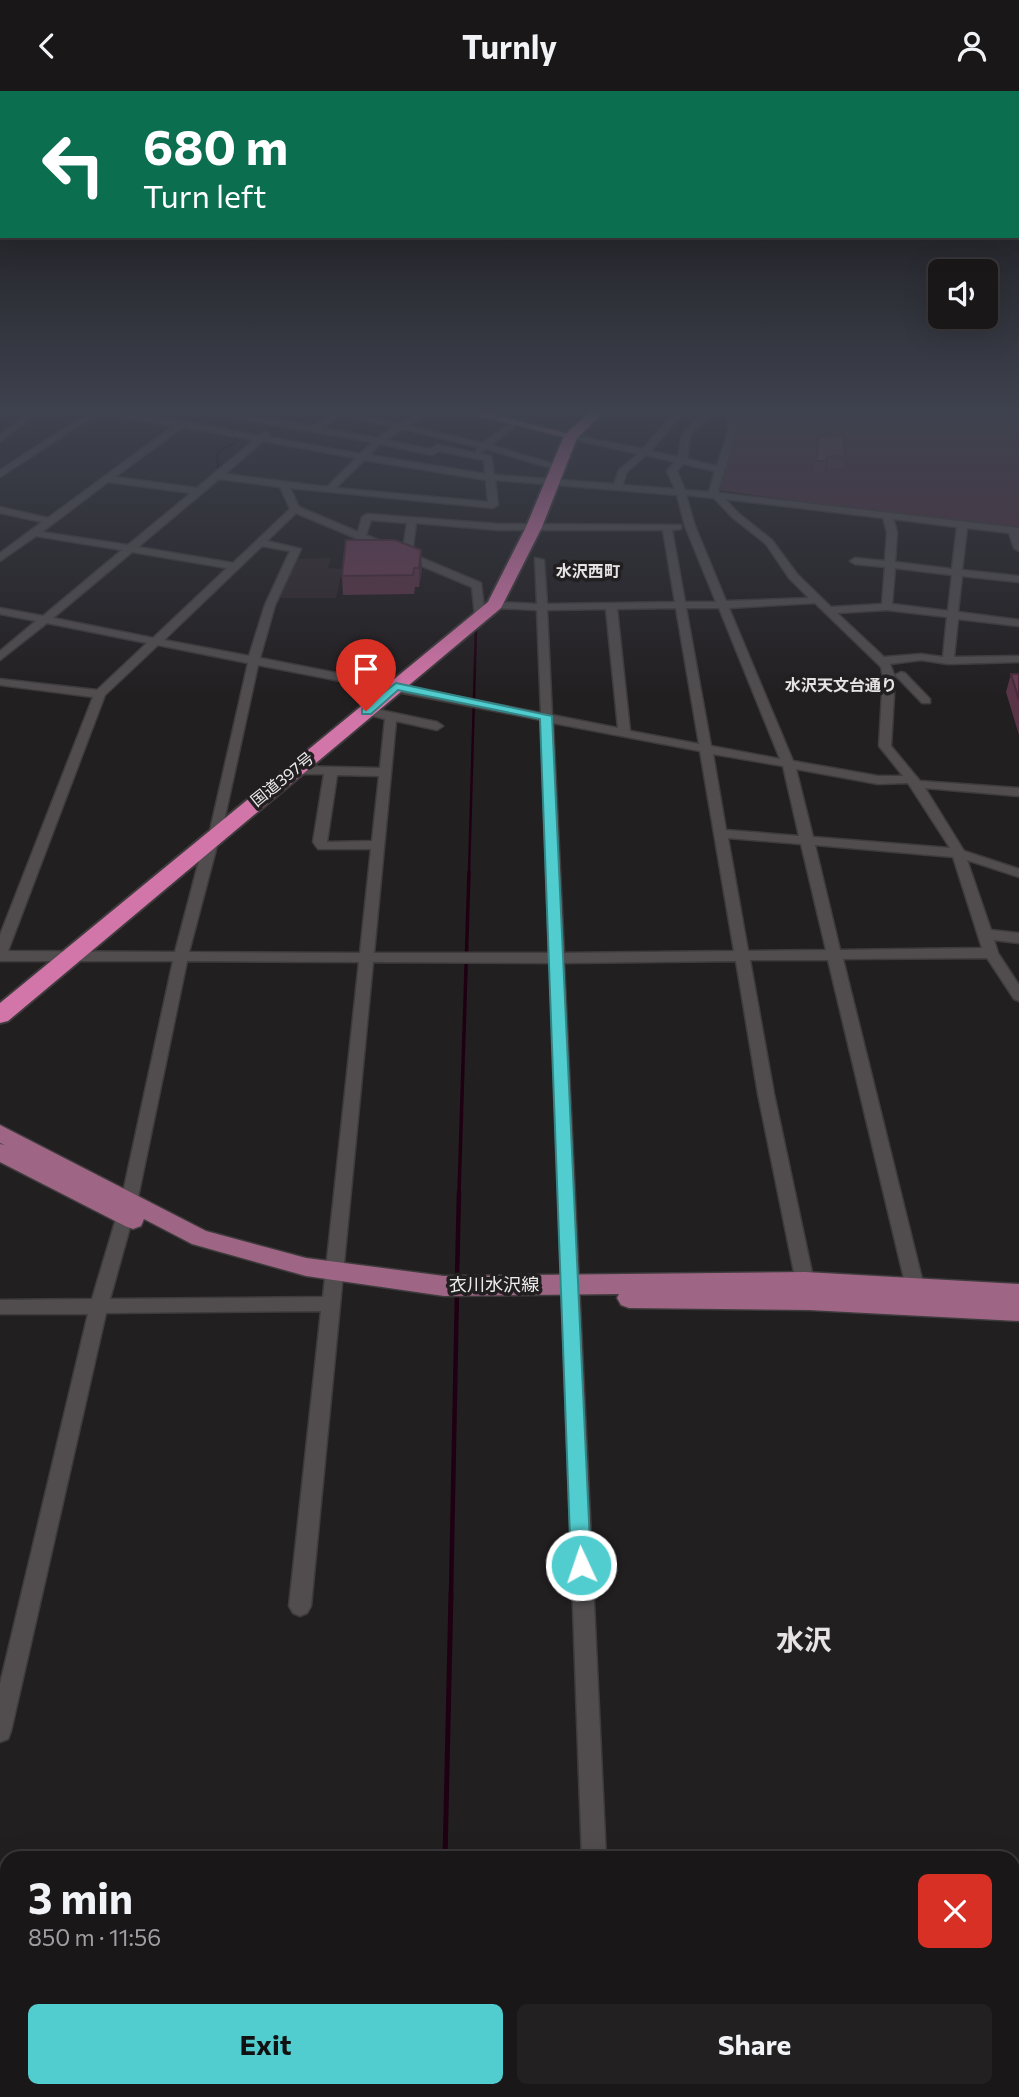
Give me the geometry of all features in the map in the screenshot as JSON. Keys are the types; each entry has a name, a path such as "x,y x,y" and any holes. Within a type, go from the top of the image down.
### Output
{"highway":[{"name":"国道397号","path":"0,1015 488,610 542,508"}],"main road":[{"name":"衣川水沢線","path":"0,1133 194,1250 300,1280 332,1286 454,1298 805,1282 1019,1294"},
{"name":"衣川水沢線","path":"0,1151 127,1209"},
{"name":"衣川水沢線","path":"569,1291 1019,1311"}],"street":[{"path":"0,558 68,508"},
{"path":"0,657 179,508"},
{"path":"684,508 788,763 804,839 835,953 915,1287"},
{"path":"728,508 769,542 793,576 883,661 889,677 885,746 913,781 958,853 991,953 1019,996"},
{"path":"819,508 1016,530 1019,548"},
{"path":"817,600 776,604 611,605 488,610 477,585 295,509 100,694 0,955 556,958 991,953"},
{"path":"0,510 50,521"},
{"path":"887,516 892,532 887,607"},
{"path":"361,536 367,517 498,527 690,526"},
{"path":"407,555 412,520"},
{"path":"948,661 962,524"},
{"path":"667,527 678,604 723,834 766,1094 805,1282"},
{"path":"33,533 235,566"},
{"path":"0,1731 99,1306 127,1209 181,955 213,837 254,659 270,605 296,549 259,543"},
{"path":"539,560 594,1851"},
{"path":"855,561 1019,579"},
{"path":"611,605 624,732"},
{"path":"828,610 887,607 1019,623"},
{"path":"0,611 878,780 1019,792"},
{"path":"883,661 921,657 948,661 1019,659"},
{"path":"901,675 926,701"},
{"path":"0,682 100,694"},
{"path":"366,711 437,726"},
{"path":"300,1606 364,958 387,772 391,716"},
{"path":"292,770 387,772"},
{"path":"331,771 320,842 323,846 378,845"},
{"path":"723,834 958,853 1019,873"},
{"path":"984,934 1019,938"},
{"path":"0,1307 99,1306 332,1286"}],"shaded area":[{"path":"843,508 1019,508 1019,527"},
{"path":"331,558 328,568 342,569 336,598 275,598 294,559"}],"building":[{"path":"346,540 395,540 421,550 419,568 414,568 413,575 342,576"},
{"path":"1011,674 1019,674 1019,700"}],"waterway":[{"path":"469,873 476,627"},
{"path":"459,1193 469,872"},
{"path":"457,1277 459,1192"},
{"path":"451,1595 457,1292"},
{"path":"445,1851 451,1593"}],"district":[{"name":"水沢西町","path":"588,571"},
{"name":"水沢天文台通り","path":"841,685"},
{"name":"水沢","path":"804,1640"}],"route":[{"path":"366,711 396,686 546,716 581,1565"}]}
